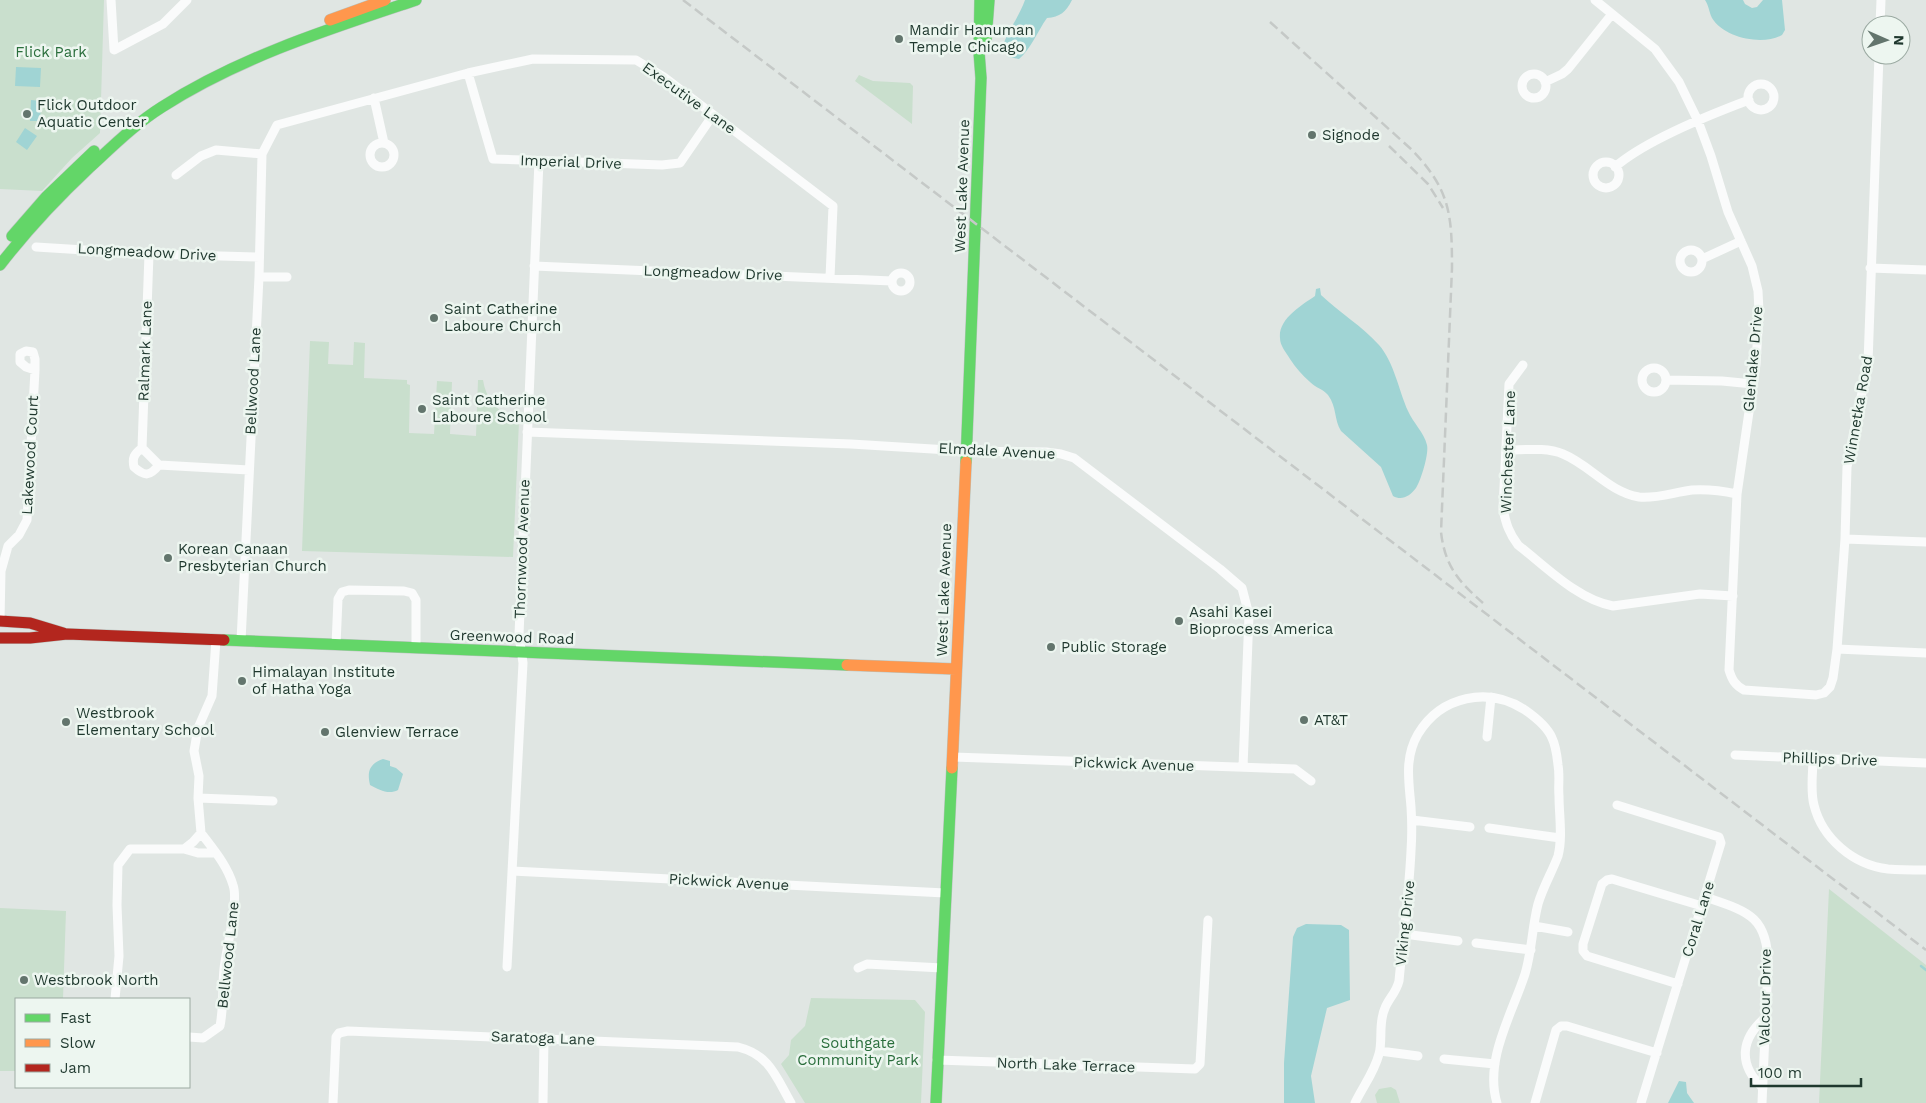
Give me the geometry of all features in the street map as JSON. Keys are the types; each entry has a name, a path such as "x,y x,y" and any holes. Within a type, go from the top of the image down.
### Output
{"main road":[{"path":"0,251 26,217 65,177 103,143 139,115 193,81 251,51 288,35 385,0"},
{"path":"0,265 51,204 94,162 126,133 172,102 212,79 286,45 416,0"},
{"name":"West Lake Avenue","path":"936,1103 953,757 981,78 979,52 980,0"},
{"name":"West Lake Avenue","path":"981,78 986,52 989,0"},
{"name":"Greenwood Road","path":"0,622 30,623 67,634"},
{"name":"Greenwood Road","path":"0,638 30,638 67,634 956,669"}],"street":[{"path":"111,0 114,50 163,24 187,0"},
{"name":"Glenlake Drive","path":"1595,0 1637,32 1655,49 1678,82 1698,121 1728,212 1752,266 1758,291 1757,338 1753,384 1738,494 1732,596 1730,670 1732,679 1736,685 1744,690 1816,694"},
{"path":"1880,15 1881,0"},
{"path":"1545,82 1562,74 1568,68 1612,14"},
{"name":"Executive Lane","path":"277,124 468,73 534,59 636,60 664,77 833,206 830,278"},
{"name":"Winnetka Road","path":"1816,694 1824,693 1830,687 1838,649 1848,467 1868,364 1879,65"},
{"name":"Imperial Drive","path":"468,73 493,159 662,165 680,163 713,115"},
{"path":"374,98 384,143"},
{"path":"1615,167 1640,149 1698,121 1749,100"},
{"name":"Bellwood Lane","path":"241,641 259,277 262,154 277,124"},
{"path":"176,175 201,156 216,150 262,154"},
{"name":"Thornwood Avenue","path":"507,967 523,663 519,636 538,161"},
{"path":"1702,259 1741,241"},
{"name":"Longmeadow Drive","path":"36,247 149,254 259,256"},
{"name":"Ralmark Lane","path":"149,254 142,448 135,453 133,460 134,468 141,473 148,474 153,472 159,464 249,470"},
{"name":"Longmeadow Drive","path":"534,266 892,281"},
{"path":"1870,268 1926,270"},
{"path":"259,277 288,276"},
{"name":"Winchester Lane","path":"1523,365 1510,384 1503,509 1506,525 1511,536 1525,550 1586,597 1601,604 1613,606 1700,594 1732,596"},
{"name":"Lakewood Court","path":"0,622 0,570 8,546 19,535 27,520 35,370"},
{"path":"1666,380 1722,381 1753,384"},
{"name":"Elmdale Avenue","path":"526,432 1046,452 1074,458 1204,556 1242,588 1249,615 1243,767"},
{"path":"142,448 159,464"},
{"path":"1506,450 1562,453 1577,461 1615,489 1640,497 1694,490 1738,494"},
{"path":"1845,539 1926,542"},
{"path":"336,645 338,600 342,592 348,590 404,591 412,593 416,600 416,648"},
{"path":"184,849 201,832 198,798 199,776 194,751 198,728 212,696 216,640"},
{"path":"1838,649 1926,653"},
{"path":"1487,737 1491,697 1510,702 1531,714 1542,724 1552,738 1560,775 1560,838 1558,853 1538,903 1531,950 1525,974 1495,1064 1492,1087 1497,1103"},
{"name":"Viking Drive","path":"1355,1103 1369,1079 1380,1052 1381,1020 1385,1008 1396,992 1399,981 1411,854 1412,820 1408,763 1410,752 1418,734 1428,721 1447,705 1467,698 1491,697"},
{"name":"Phillips Drive","path":"1734,755 1926,763"},
{"name":"Pickwick Avenue","path":"953,757 1295,769 1311,781"},
{"path":"1813,759 1814,804 1830,838 1850,855 1872,866 1887,869 1926,870"},
{"path":"198,798 273,801"},
{"name":"Coral Lane","path":"1617,805 1719,837 1721,843 1642,1103"},
{"path":"1412,820 1470,827"},
{"path":"1489,828 1560,838"},
{"name":"Bellwood Lane","path":"190,1037 203,1038 220,1026 224,1006 224,969 232,917 234,887 224,865 201,832"},
{"path":"115,998 119,956 118,865 130,849 184,849 198,853 216,853"},
{"name":"Pickwick Avenue","path":"512,871 945,893"},
{"path":"1678,984 1587,956 1583,951 1602,884 1612,879 1702,906"},
{"name":"Valcour Drive","path":"1705,897 1739,908 1749,914 1760,926 1768,950 1762,1103"},
{"name":"North Lake Terrace","path":"937,1060 1195,1070 1200,1064 1208,920"},
{"path":"1534,926 1568,932"},
{"path":"1404,934 1458,941"},
{"path":"1476,943 1531,950"},
{"path":"858,968 867,964 942,968"},
{"path":"1763,1088 1750,1075 1746,1048 1750,1033 1766,1017"},
{"path":"1535,1103 1556,1030 1561,1026 1657,1053"},
{"name":"Saratoga Lane","path":"333,1103 336,1037 343,1031 738,1047 751,1050 763,1058 792,1103"},
{"path":"543,1103 544,1038"},
{"path":"1380,1052 1418,1056"},
{"path":"1444,1059 1495,1064"}],"green space":[{"name":"Flick Park","path":"0,0 104,0 100,133 72,158 42,191 0,189"},
{"path":"859,75 873,81 910,83 913,86 912,124 855,81"},
{"path":"310,341 329,342 328,364 353,365 354,342 365,343 364,378 407,380 407,384 410,385 409,433 434,434 437,381 452,382 450,434 476,436 478,380 483,380 487,394 495,406 506,415 519,421 513,557 302,551"},
{"path":"1829,889 1926,965 1926,1103 1819,1103"},
{"path":"0,908 66,911 63,998 15,998 15,1071 0,1071"},
{"name":"Southgate Community Park","path":"811,998 915,1000 925,1012 921,1103 805,1103 781,1064 789,1055 791,1040 805,1026"},
{"path":"1391,1087 1396,1090 1400,1103 1377,1103 1375,1095 1379,1089"}],"water":[{"path":"1025,0 1072,0 1062,13 1047,18 1019,59 1008,57 1002,48"},
{"path":"1705,0 1743,0 1745,4 1752,8 1757,7 1763,0 1782,0 1785,30 1782,35 1765,40 1755,40 1734,35 1725,31 1712,18"},
{"path":"16,67 41,68 40,87 15,86"},
{"path":"31,100 41,101 40,121 30,121"},
{"path":"25,128 37,136 27,150 16,142"},
{"path":"1320,288 1321,295 1365,332 1384,352 1389,360 1408,411 1426,440 1427,454 1422,473 1416,488 1406,497 1393,496 1381,467 1341,431 1333,404 1328,395 1302,374 1281,344 1280,331 1287,319 1298,308 1315,296 1316,289"},
{"path":"383,759 390,761 390,766 403,774 398,790 388,792 370,785 370,769 375,763"},
{"path":"1306,924 1341,925 1349,930 1350,1000 1327,1008 1311,1076 1315,1103 1284,1103 1284,1063 1293,937 1297,928"},
{"path":"1679,1081 1686,1082 1687,1093 1694,1103 1668,1103"}],"waterway":[{"path":"1921,966 1926,970"}],"railway":[{"path":"683,0 1926,950"},
{"path":"1270,22 1411,149 1434,177 1446,203 1451,232 1452,268 1441,532 1449,564 1466,587 1483,603"},
{"path":"1389,146 1428,184 1443,208"}],"traffic: fast":[{"path":"0,265 32,227 77,179 124,136 162,107 222,73 254,59 318,33 416,0"},
{"path":"966,462 981,78 979,52 980,0"},
{"path":"986,40 989,0"},
{"path":"12,236 46,197 94,151"},
{"path":"224,640 847,665"},
{"path":"936,1103 952,768"}],"traffic: slow":[{"path":"330,20 385,0"},
{"path":"952,768 966,462"},
{"path":"847,665 956,669"}],"traffic: jam":[{"path":"0,621 30,623 63,633"},
{"path":"0,638 30,638 67,634 224,640"}],"place":[{"name":"Mandir Hanuman Temple Chicago","path":"899,39"},
{"name":"Flick Outdoor Aquatic Center","path":"27,114"},
{"name":"Signode","path":"1312,135"},
{"name":"Saint Catherine Laboure Church","path":"434,318"},
{"name":"Saint Catherine Laboure School","path":"422,409"},
{"name":"Korean Canaan Presbyterian Church","path":"168,558"},
{"name":"Asahi Kasei Bioprocess America","path":"1179,621"},
{"name":"Public Storage","path":"1051,647"},
{"name":"Himalayan Institute of Hatha Yoga","path":"242,681"},
{"name":"AT&T","path":"1304,720"},
{"name":"Westbrook Elementary School","path":"66,722"},
{"name":"Glenview Terrace","path":"325,732"},
{"name":"Westbrook North","path":"24,980"}]}
